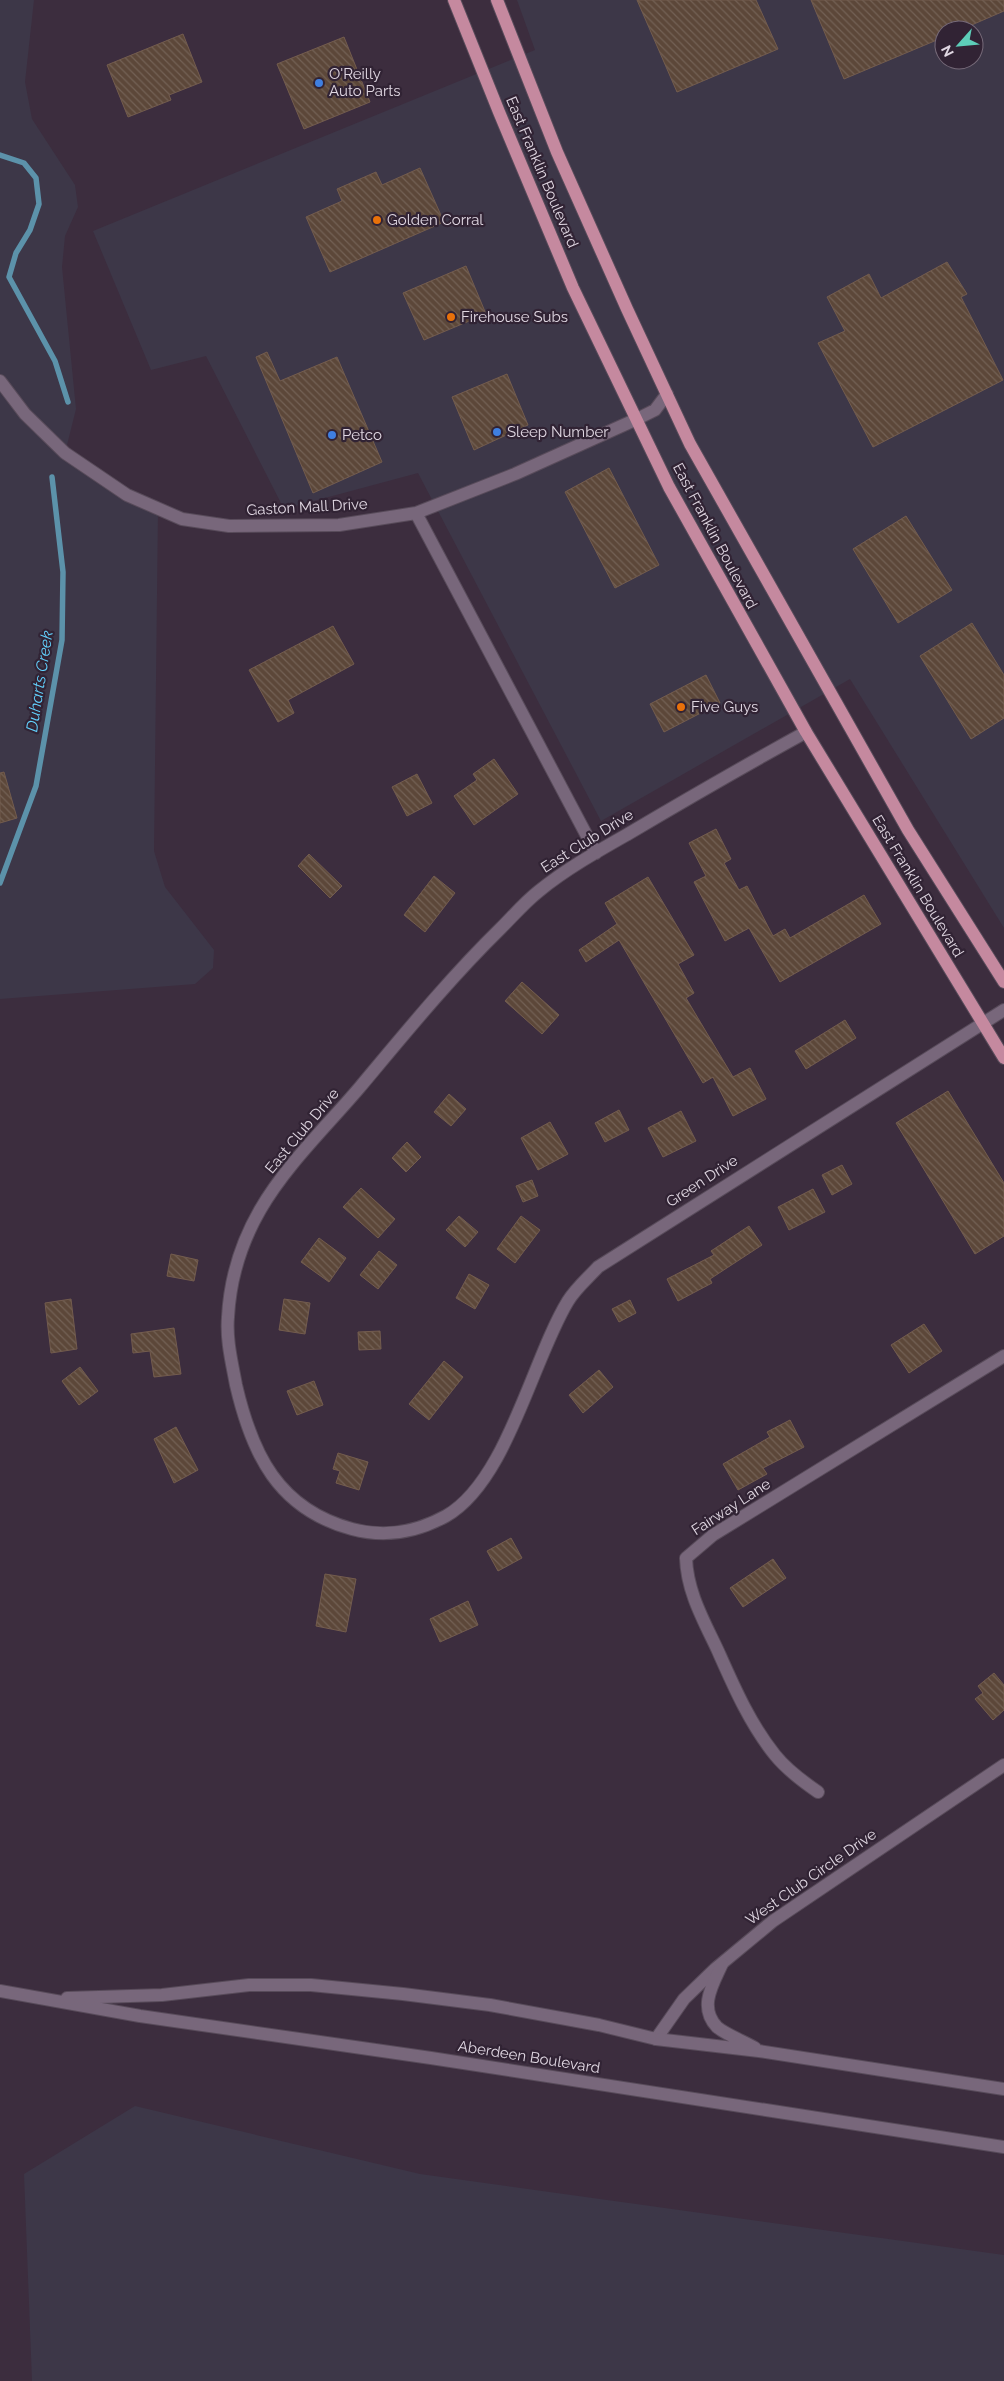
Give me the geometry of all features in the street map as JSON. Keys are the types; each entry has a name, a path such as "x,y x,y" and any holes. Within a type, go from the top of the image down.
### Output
{"main road":[{"name":"East Franklin Boulevard","path":"454,0 573,288 669,487 806,732 1004,1058"},
{"name":"East Franklin Boulevard","path":"497,0 557,152 690,444 908,830 1004,982"}],"street":[{"name":"Gaston Mall Drive","path":"0,381 25,414 65,453 127,495 182,519 229,526 339,524 416,513 516,474 637,419 655,410 667,394"},
{"path":"416,513 596,853"},
{"name":"East Club Drive","path":"500,1453 478,1487 449,1514 412,1531 372,1534 333,1524 297,1504 269,1475 251,1439 231,1360 227,1320 233,1280 243,1241 262,1206 298,1159 423,1012 479,950 539,891 596,853 806,732"},
{"name":"Green Drive","path":"500,1453 570,1298 598,1267 981,1022 1004,1010"},
{"name":"Fairway Lane","path":"818,1792 796,1776 776,1756 753,1726 696,1604 686,1575 686,1558 713,1535 1004,1356"},
{"name":"West Club Circle Drive","path":"656,2039 684,1999 722,1964 807,1897 1004,1765"},
{"path":"722,1964 708,1995 708,2008 712,2020 718,2027 759,2051"},
{"name":"Aberdeen Boulevard","path":"50,2000 162,1995 249,1985 311,1985 403,1994 490,2006 599,2025 656,2039 759,2051 1004,2089"},
{"name":"Aberdeen Boulevard","path":"0,1991 140,2016 430,2058 1004,2147"}],"shaded area":[{"path":"0,0 34,0 25,82 32,119 75,185 78,207 65,236 62,267 76,409 65,453 158,509 154,851 165,887 214,950 213,968 195,984 0,999"},
{"path":"517,0 1004,0 1004,928 850,679 601,821 418,473 284,509 206,356 151,370 93,231 535,50"},
{"path":"135,2106 420,2174 1004,2255 1004,2381 32,2381 24,2174"}],"building":[{"path":"637,0 756,0 778,49 677,92"},
{"path":"811,0 1004,0 1004,11 983,20 934,20 934,41 844,79"},
{"path":"183,34 202,82 169,95 171,100 128,117 107,65"},
{"path":"344,37 370,102 304,129 277,64"},
{"path":"420,168 444,222 330,272 306,217 342,201 337,189 376,172 382,185"},
{"path":"947,262 967,294 961,297 1003,380 873,447 818,343 845,331 827,297 869,274 881,298"},
{"path":"466,266 486,314 424,340 403,293"},
{"path":"267,352 280,381 337,357 382,462 313,493 256,357"},
{"path":"507,374 528,425 474,450 452,397"},
{"path":"609,468 659,565 615,588 565,492"},
{"path":"906,516 952,590 898,623 853,549"},
{"path":"972,623 1004,675 1004,718 971,739 920,656"},
{"path":"333,626 354,664 288,700 294,713 278,722 249,670"},
{"path":"706,675 720,703 664,732 650,704"},
{"path":"494,759 518,794 474,825 454,796 477,780 473,774"},
{"path":"4,772 17,818 0,823 0,773"},
{"path":"417,774 432,803 407,816 392,787"},
{"path":"716,829 731,859 724,863 739,890 747,886 773,936 785,929 790,938 864,895 881,924 780,982 749,928 725,941 694,882 706,876 689,843"},
{"path":"309,854 342,886 330,898 298,866"},
{"path":"434,876 455,893 425,932 404,915"},
{"path":"648,877 694,955 678,964 694,993 686,998 733,1077 750,1068 766,1099 733,1116 713,1077 703,1083 619,940 586,962 579,950 617,924 605,903"},
{"path":"522,982 559,1015 542,1034 505,1001"},
{"path":"845,1020 856,1038 806,1069 795,1051"},
{"path":"948,1091 1004,1183 1004,1236 975,1254 896,1123"},
{"path":"449,1094 466,1109 451,1126 434,1112"},
{"path":"619,1110 629,1130 605,1142 595,1123"},
{"path":"681,1111 696,1141 663,1157 648,1128"},
{"path":"550,1122 568,1154 538,1170 521,1138"},
{"path":"407,1142 421,1157 406,1172 392,1158"},
{"path":"842,1165 852,1184 832,1195 822,1175"},
{"path":"532,1180 538,1196 523,1202 516,1186"},
{"path":"361,1188 395,1219 378,1238 343,1207"},
{"path":"813,1189 825,1212 789,1230 778,1207"},
{"path":"459,1216 478,1232 465,1247 446,1230"},
{"path":"521,1216 540,1230 515,1263 497,1249"},
{"path":"749,1226 762,1245 710,1279 712,1283 678,1301 667,1279 714,1255 711,1251"},
{"path":"319,1238 346,1258 329,1282 301,1262"},
{"path":"379,1251 397,1265 378,1289 360,1275"},
{"path":"171,1254 198,1260 194,1281 167,1276"},
{"path":"469,1274 489,1285 475,1309 456,1298"},
{"path":"71,1299 77,1349 51,1353 45,1303"},
{"path":"284,1299 310,1303 305,1334 279,1330"},
{"path":"630,1300 636,1313 619,1322 612,1309"},
{"path":"924,1324 942,1351 909,1373 891,1345"},
{"path":"174,1328 181,1374 154,1377 150,1351 133,1353 131,1334"},
{"path":"380,1331 381,1349 359,1350 358,1332"},
{"path":"444,1361 463,1377 429,1420 409,1404"},
{"path":"80,1367 98,1391 79,1405 62,1381"},
{"path":"599,1370 613,1387 583,1413 569,1395"},
{"path":"314,1381 323,1405 297,1415 287,1391"},
{"path":"790,1420 804,1447 763,1468 767,1474 738,1490 723,1464 770,1437 767,1432"},
{"path":"176,1427 198,1470 174,1483 154,1439"},
{"path":"338,1453 368,1462 359,1490 336,1483 340,1471 333,1469"},
{"path":"511,1538 522,1558 498,1571 487,1551"},
{"path":"773,1559 786,1578 743,1607 730,1588"},
{"path":"325,1574 356,1579 346,1632 316,1626"},
{"path":"468,1601 478,1625 440,1642 430,1619"},
{"path":"994,1673 1004,1685 1004,1710 993,1720 975,1699 983,1693 978,1686"}],"waterway":[{"name":"Duharts Creek","path":"0,155 24,163 36,178 39,204 30,230 16,253 9,277 55,361 68,402"},
{"name":"Duharts Creek","path":"0,883 36,786 62,640 63,572 52,477"}],"place":[{"name":"O'Reilly Auto Parts","path":"319,83"},
{"name":"Golden Corral","path":"377,220"},
{"name":"Firehouse Subs","path":"451,317"},
{"name":"Sleep Number","path":"497,432"},
{"name":"Petco","path":"332,435"},
{"name":"Five Guys","path":"681,707"}]}
